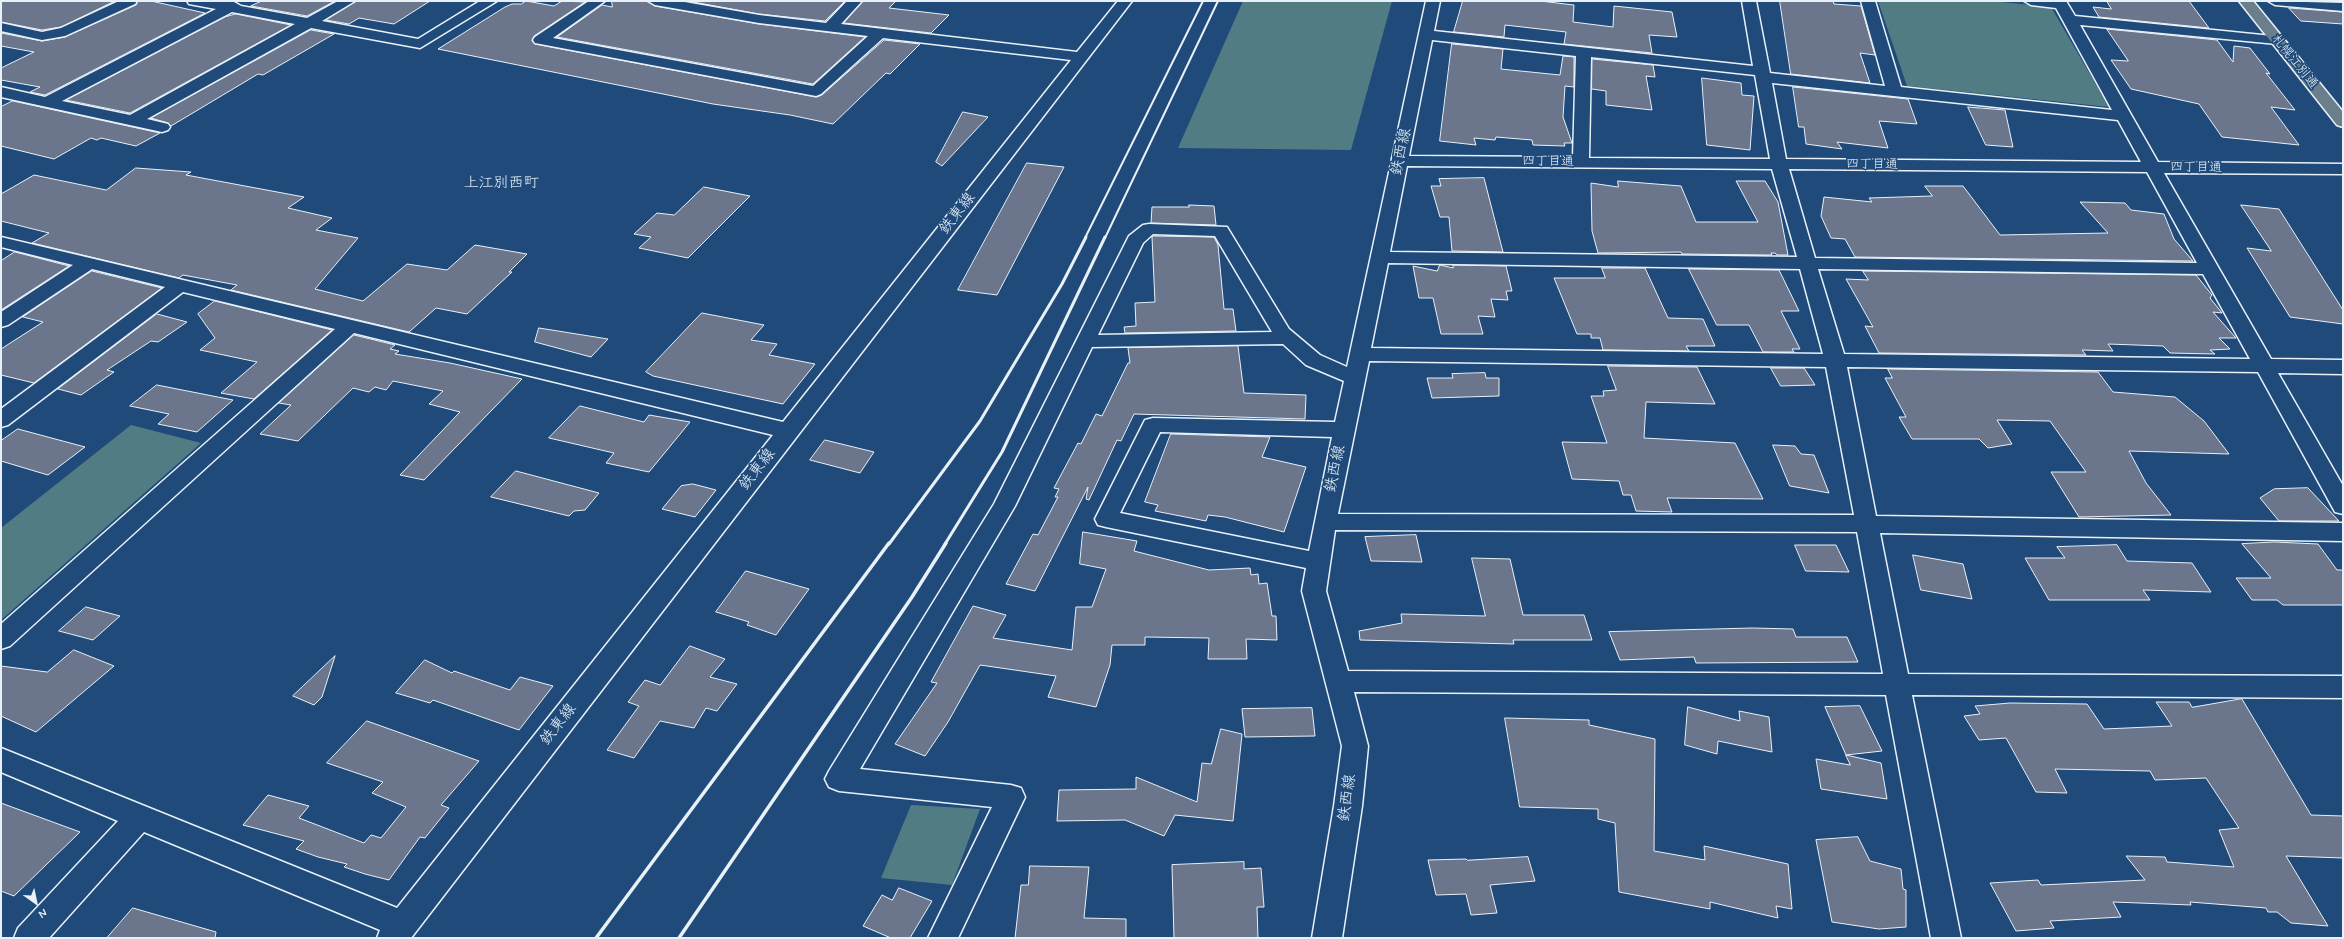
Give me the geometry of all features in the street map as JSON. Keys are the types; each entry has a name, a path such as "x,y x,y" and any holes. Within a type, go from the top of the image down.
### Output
{"highway":[{"name":"札幌江別通","path":"2246,1 2343,122"}],"street":[{"path":"1,27 42,36 65,32 130,1"},
{"path":"194,1 420,44 490,1"},
{"path":"47,102 244,1"},
{"path":"131,121 348,1"},
{"path":"598,1 540,40 816,91 880,33"},
{"path":"655,1 759,19 1081,57"},
{"path":"830,27 855,1"},
{"name":"鉄東線","path":"397,931 1125,1"},
{"name":"鉄西線","path":"1327,938 1348,806 1355,746 1314,591 1325,522 1433,1"},
{"path":"1749,1 1779,164 1809,264 1835,359 1946,938"},
{"path":"1868,1 1894,91"},
{"path":"2031,1 2060,2 2343,506"},
{"path":"2275,1 2343,7"},
{"path":"2070,20 2277,40"},
{"path":"1426,35 1584,52 1894,91 2124,116"},
{"path":"1581,162 1584,52"},
{"path":"1,92 162,128"},
{"name":"四丁目通","path":"1400,161 2343,170"},
{"path":"943,938 1011,797 839,779 1004,506 1135,240 1148,229 1221,231 1282,333 1313,360 1355,378"},
{"path":"1,242 788,431"},
{"path":"1380,257 2210,269"},
{"path":"1,321 89,263"},
{"path":"1,420 180,285"},
{"path":"1,639 350,326"},
{"path":"1086,341 1288,338"},
{"path":"1360,354 1835,359 2343,367"},
{"path":"1318,562 1106,519 1153,425 1344,430"},
{"path":"1325,522 1867,524 2343,532"},
{"path":"1338,681 1898,683 2343,687"},
{"path":"1,760 140,817 397,931"},
{"path":"29,938 140,817"}],"green space":[{"path":"1243,1 1392,1 1351,150 1178,148"},
{"path":"1878,1 1991,1 2051,7 2109,107 1907,86"},
{"path":"131,425 201,443 1,620 1,528"},
{"path":"911,805 980,809 952,885 881,878"}],"building":[{"path":"1,1 115,1 61,27 42,30 1,22"},
{"path":"138,1 151,1 205,13 45,95 30,92 40,87 1,80 1,68 34,52 1,46 1,33 42,41 65,37 136,5"},
{"path":"262,1 335,1 307,16 251,6"},
{"path":"356,1 430,1 394,24 359,18 349,24 326,20"},
{"path":"526,1 554,6 562,1 585,2 534,36 532,41 535,44 816,97 822,95 884,40 920,44 890,74 886,73 833,124 790,115 713,104 438,49 505,7 512,4 521,4"},
{"path":"612,1 647,1 655,6 759,24 865,37 813,84 557,37 602,5 612,7"},
{"path":"688,1 845,1 825,21 759,14"},
{"path":"863,1 896,1 889,8 949,15 931,33 844,23"},
{"path":"1463,1 1540,1 1574,5 1573,22 1613,27 1614,6 1672,12 1677,37 1649,35 1652,53 1564,44 1566,32 1505,25 1504,37 1454,32"},
{"path":"1780,1 1833,1 1834,4 1861,6 1875,55 1860,53 1870,83 1791,74"},
{"path":"2107,1 2189,1 2209,28 2099,17 2093,7 2111,9"},
{"path":"2289,8 2343,12 2343,24 2301,21"},
{"path":"236,14 291,25 130,113 66,100 225,17"},
{"path":"2107,29 2217,40 2233,62 2234,46 2250,48 2270,74 2266,73 2295,110 2271,107 2299,145 2222,137 2199,104 2131,89 2111,60 2128,61"},
{"path":"311,30 334,34 263,75 258,74 171,126 168,123 151,118"},
{"path":"1452,44 1503,49 1501,69 1560,75 1563,56 1574,57 1574,87 1565,86 1563,117 1572,143 1564,143 1565,146 1533,145 1532,140 1496,137 1495,140 1474,138 1476,145 1440,141"},
{"path":"1592,59 1653,65 1655,77 1646,76 1652,110 1606,105 1606,91 1592,89"},
{"path":"1702,78 1741,83 1742,95 1754,96 1750,150 1707,145"},
{"path":"1793,87 1908,99 1917,124 1879,121 1888,148 1837,142 1842,149 1806,144 1804,127 1799,127"},
{"path":"13,101 160,133 136,146 101,138 97,140 91,138 54,159 1,146 1,107"},
{"path":"1968,107 2005,110 2013,147 1986,145"},
{"path":"963,112 988,117 942,166 936,162"},
{"path":"1027,163 1064,167 997,295 958,290"},
{"path":"136,168 191,172 186,175 304,197 288,208 332,218 316,230 358,238 315,289 363,301 407,264 447,270 475,245 527,254 509,272 512,272 467,314 436,308 409,332 231,290 237,285 183,275 179,278 32,243 49,233 1,221 1,194 34,175 106,190"},
{"path":"1484,178 1503,252 1452,251 1449,217 1440,217 1431,186 1441,186 1439,179"},
{"path":"1618,181 1681,186 1696,222 1758,222 1736,181 1765,181 1778,202 1788,255 1777,255 1775,253 1771,253 1772,255 1682,254 1681,252 1598,253 1592,231 1591,183 1618,187"},
{"path":"1925,186 1963,186 2000,235 2108,233 2080,202 2125,203 2131,210 2164,214 2174,239 2193,261 1855,257 1845,239 1831,238 1821,216 1824,197 1872,202 1869,198 1932,196"},
{"path":"704,187 750,196 688,258 639,248 651,237 634,234 657,213 674,215"},
{"path":"1189,205 1214,206 1216,225 1151,223 1152,207 1189,207"},
{"path":"2241,205 2279,209 2343,310 2343,324 2290,317 2247,248 2271,251"},
{"path":"1152,237 1214,237 1218,245 1224,309 1233,309 1236,331 1125,333 1124,327 1136,326 1135,303 1155,302"},
{"path":"15,252 69,266 1,310 1,261"},
{"path":"1440,265 1453,268 1453,265 1506,266 1512,291 1506,291 1508,300 1491,299 1495,317 1478,316 1483,334 1441,334 1433,298 1419,298 1413,266 1437,271"},
{"path":"1602,268 1645,268 1668,318 1703,319 1715,346 1686,346 1689,351 1603,350 1600,338 1591,338 1591,334 1577,334 1554,278 1605,278"},
{"path":"1689,269 1779,270 1799,311 1781,311 1800,349 1792,349 1794,352 1763,352 1749,325 1717,325"},
{"path":"92,271 162,288 34,383 1,375 1,349 43,322 23,317"},
{"path":"1863,271 2196,275 2212,295 2210,298 2222,313 2213,312 2236,338 2219,338 2230,349 2210,350 2215,354 2170,353 2163,346 2108,344 2113,351 2082,350 2086,355 1879,353 1865,326 1873,327 1846,279 1868,280"},
{"path":"215,301 332,330 254,399 221,393 257,362 200,350 215,338 198,314"},
{"path":"702,313 764,325 751,340 777,344 769,355 815,364 783,404 653,376 646,372"},
{"path":"157,314 187,322 158,342 151,341 107,370 114,372 81,395 58,389"},
{"path":"539,328 608,339 591,357 535,342"},
{"path":"354,335 395,345 390,349 399,351 395,354 450,363 522,379 424,480 400,475 460,412 429,404 443,391 393,381 386,390 375,387 369,392 353,388 298,441 260,434 291,405 279,403"},
{"path":"1238,346 1244,393 1306,395 1305,419 1134,414 1121,441 1117,440 1089,500 1086,499 1088,487 1035,591 1006,584 1033,534 1038,535 1058,497 1055,497 1059,489 1054,488 1078,443 1081,444 1096,414 1102,416 1128,363 1130,363 1128,348"},
{"path":"1608,366 1697,367 1715,404 1646,402 1644,438 1735,443 1763,499 1667,498 1672,512 1636,511 1631,495 1623,495 1619,481 1572,479 1562,442 1607,443 1591,396 1604,396 1603,391 1616,390"},
{"path":"1771,368 1804,368 1815,385 1781,386"},
{"path":"1888,369 2098,372 2113,392 2175,397 2204,421 2229,454 2129,451 2146,483 2171,515 2079,517 2051,472 2086,472 2050,421 1997,420 2012,444 1988,448 1979,439 1912,439 1899,417 1906,417 1885,378 1892,378"},
{"path":"1485,373 1486,378 1499,378 1499,396 1432,398 1427,378 1453,378 1452,374"},
{"path":"157,385 233,400 197,432 158,424 169,414 130,406"},
{"path":"580,406 644,422 649,415 690,422 649,472 606,463 614,453 549,438"},
{"path":"18,429 85,447 48,475 1,461 1,441"},
{"path":"1171,434 1270,437 1262,457 1306,467 1284,532 1225,517 1208,515 1206,521 1155,511 1158,505 1145,502"},
{"path":"825,440 874,452 860,473 810,460"},
{"path":"1773,445 1795,446 1801,454 1814,455 1829,493 1790,486"},
{"path":"516,471 599,493 585,510 574,511 569,516 491,497"},
{"path":"693,484 716,490 695,517 662,509 681,486"},
{"path":"2308,488 2339,521 2279,521 2260,498 2274,489"},
{"path":"1083,532 1137,541 1134,551 1209,570 1250,568 1251,575 1258,574 1259,584 1267,583 1272,616 1276,616 1277,640 1246,639 1247,659 1208,659 1209,638 1145,637 1145,645 1112,645 1110,665 1096,707 1048,697 1056,676 980,665 948,722 925,756 895,744 937,683 931,682 973,606 1006,615 993,638 1072,650 1076,607 1092,607 1106,569 1080,564"},
{"path":"1416,535 1422,562 1371,561 1365,537"},
{"path":"2274,542 2318,544 2337,570 2343,570 2343,605 2283,605 2277,600 2252,600 2236,578 2271,578 2242,544"},
{"path":"1795,545 1836,545 1849,572 1806,571"},
{"path":"2117,545 2127,561 2192,563 2211,592 2143,590 2150,600 2049,600 2025,558 2065,558 2057,547"},
{"path":"1913,555 1963,564 1972,599 1921,590"},
{"path":"1472,558 1510,559 1523,615 1584,615 1592,640 1513,640 1514,644 1360,640 1359,631 1402,623 1401,614 1485,616"},
{"path":"746,571 809,589 776,635 747,625 749,622 716,612"},
{"path":"86,607 120,616 93,640 59,631"},
{"path":"1753,628 1793,629 1796,637 1847,637 1858,662 1696,663 1694,657 1620,660 1609,632"},
{"path":"690,646 725,659 710,677 737,684 717,711 706,708 694,728 660,721 634,758 607,750 639,706 628,702 645,680 660,685"},
{"path":"74,650 114,666 36,732 1,716 1,666 47,672"},
{"path":"335,656 322,697 314,705 293,696"},
{"path":"425,660 452,673 454,671 510,690 520,677 553,686 519,730 433,700 430,703 396,693"},
{"path":"2242,699 2311,815 2343,816 2343,858 2286,856 2328,926 2291,923 2277,912 2268,912 2266,908 2190,902 2191,905 2113,902 2121,917 2050,921 2054,928 2016,931 1990,883 2038,880 2041,885 2145,880 2126,856 2165,857 2167,862 2234,867 2219,830 2239,828 2206,778 2155,780 2150,771 2055,769 2067,793 2036,792 2006,738 1979,740 1964,716 1980,714 1975,706 2010,703 2087,704 2104,729 2172,726 2156,702 2189,702 2192,707"},
{"path":"1860,706 1882,751 1846,755 1825,707"},
{"path":"1688,707 1740,721 1739,711 1769,717 1772,752 1718,741 1717,754 1685,745"},
{"path":"1312,708 1315,736 1245,737 1242,709"},
{"path":"1505,718 1589,720 1589,725 1655,739 1654,851 1705,860 1704,846 1788,864 1792,909 1776,906 1778,918 1710,902 1710,909 1619,892 1615,823 1598,819 1598,809 1520,807"},
{"path":"367,721 479,761 441,805 449,808 425,838 420,837 389,880 344,867 347,864 318,857 296,849 304,841 243,825 268,795 309,806 299,818 364,843 371,835 381,838 406,807 372,793 383,782 327,763"},
{"path":"1221,729 1242,734 1233,821 1175,815 1164,836 1125,820 1057,821 1059,790 1136,789 1136,777 1197,802 1202,763 1211,764"},
{"path":"1846,755 1881,763 1887,799 1821,789 1816,759 1850,765"},
{"path":"1,803 80,832 14,896 1,891"},
{"path":"1858,837 1870,861 1901,869 1903,889 1906,890 1906,927 1879,929 1832,922 1816,840"},
{"path":"1528,857 1535,881 1490,885 1497,913 1471,915 1466,894 1436,895 1428,860 1467,860"},
{"path":"1244,862 1244,869 1261,868 1264,907 1257,907 1258,938 1174,938 1172,865"},
{"path":"1030,866 1089,867 1084,918 1126,919 1126,938 1015,938 1021,885 1028,885"},
{"path":"899,888 932,901 910,938 891,938 863,926 882,895 892,900"},
{"path":"133,908 216,932 215,938 107,938"}],"railway":[{"path":"1085,238 1203,1"},
{"path":"1105,238 1218,1"},
{"path":"889,544 980,421 1062,284 1086,237"},
{"path":"945,544 1002,452 1105,237"},
{"path":"596,938 889,543"},
{"path":"679,938 912,597 946,543"}],"district":[{"name":"上江別西町","path":"501,184"}]}
